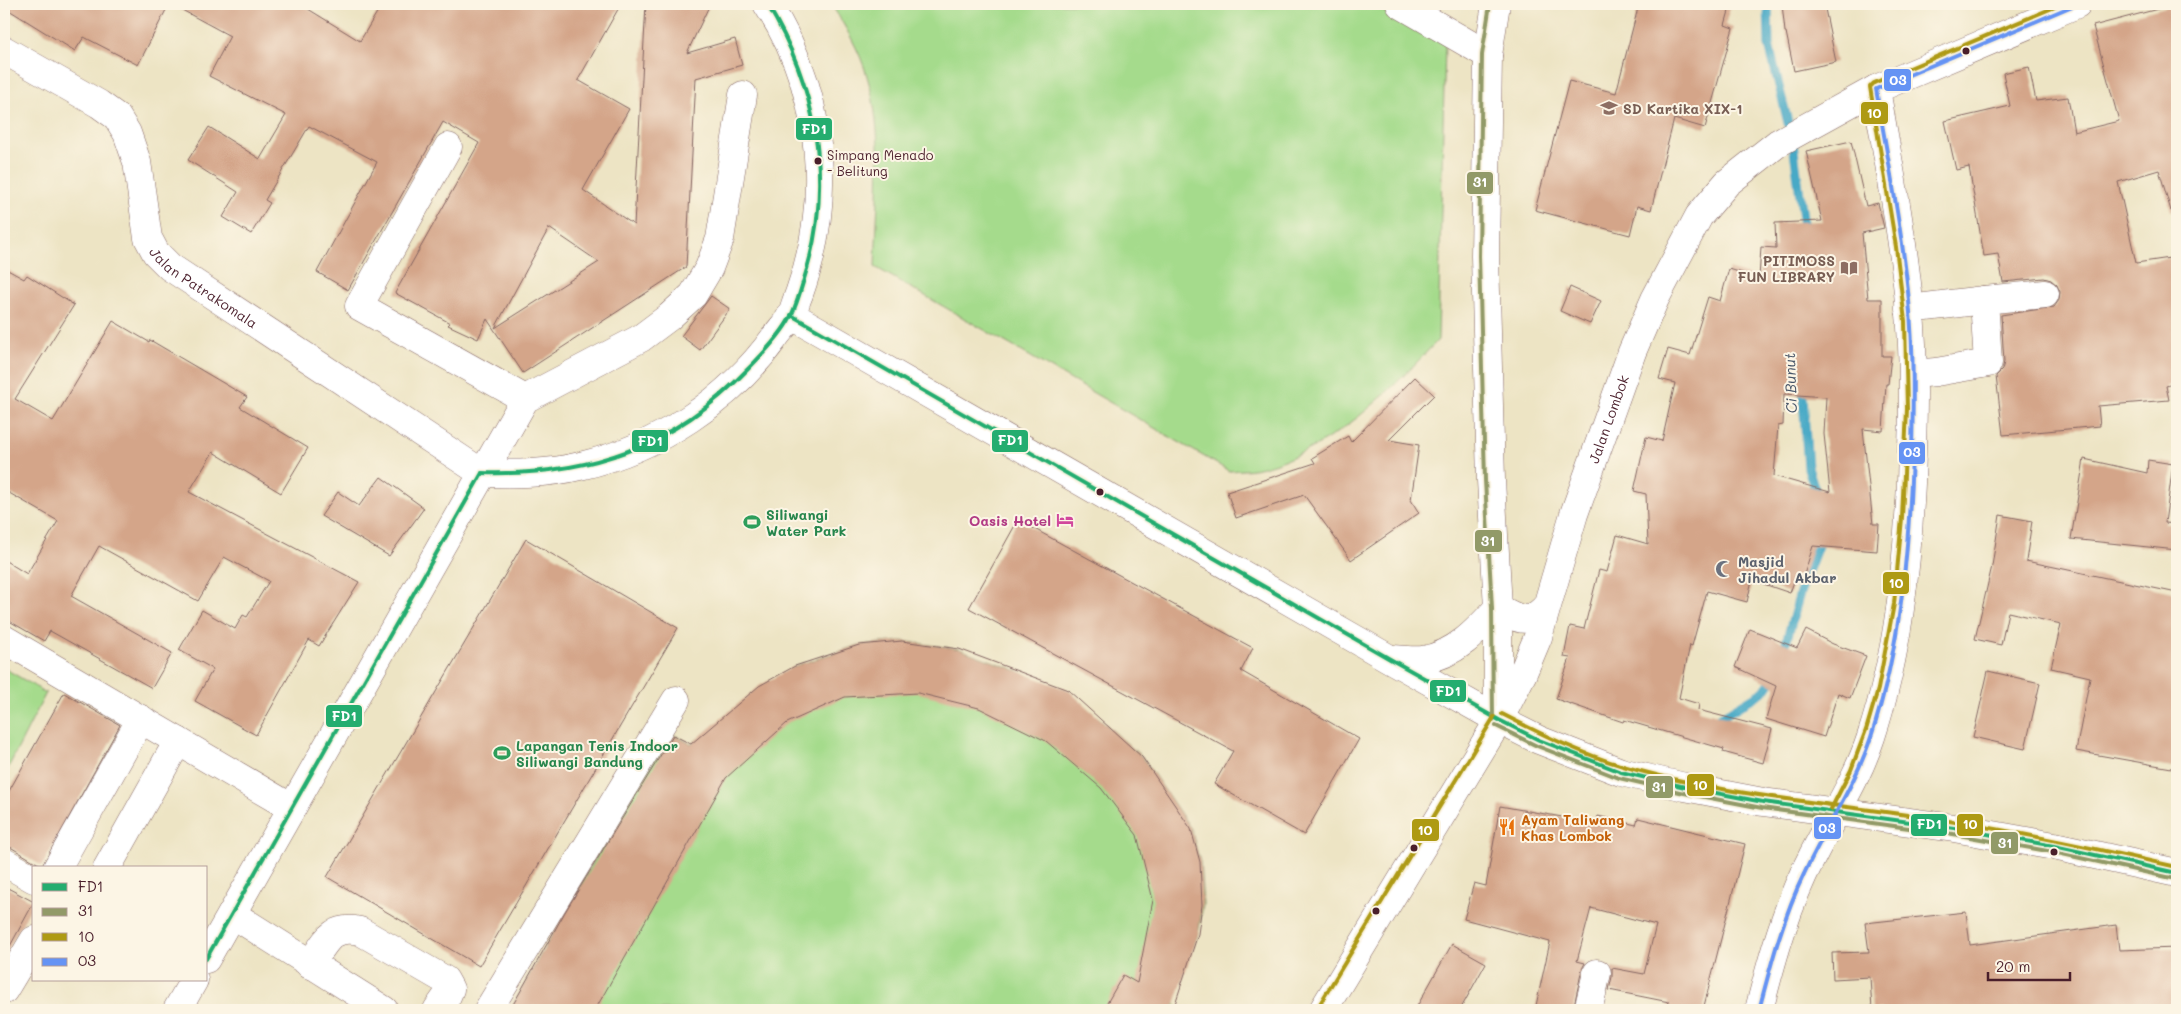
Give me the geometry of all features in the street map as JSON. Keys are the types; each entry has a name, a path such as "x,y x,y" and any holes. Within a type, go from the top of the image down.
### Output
{"street":[{"path":"482,473 528,474 580,466 631,450 679,426 722,395 735,383 760,358 791,315 806,274 815,231 819,188 818,144 810,101 796,59 777,19 767,4"},
{"path":"1400,4 1488,55"},
{"path":"1496,4 1488,55 1485,256 1491,480 1498,608 1498,720"},
{"name":"Jalan Lombok","path":"1323,1010 1498,720 1522,675 1538,637 1574,514 1612,406 1655,299 1699,216 1727,183 1789,137 1876,89 2077,4"},
{"name":"Jalan Patrakomala","path":"4,50 99,104 117,117 128,133 137,162 148,238 156,253 170,268 482,473"},
{"path":"1758,1010 1797,888 1812,856 1850,789 1872,735 1895,643 1908,533 1914,374 1910,309 1900,234 1876,89"},
{"path":"208,956 525,399 641,338 669,317 693,295 709,268 720,239 743,95"},
{"path":"448,147 359,306 525,399"},
{"path":"1910,309 2045,294"},
{"path":"1914,374 1988,363 1984,300"},
{"path":"791,315 1390,659 1498,720 1539,740 1622,772 1685,787 1763,802 2054,846 2177,873"},
{"path":"1498,608 1514,617 1525,619 1537,617 1546,607"},
{"path":"1390,659 1423,660 1456,648 1498,608"},
{"path":"4,639 292,808"},
{"path":"488,1010 676,700"},
{"path":"58,866 141,720"},
{"path":"108,866 178,741"},
{"path":"4,862 32,878"},
{"path":"232,914 384,1010"},
{"path":"310,965 334,933 345,928 360,931 445,980 450,989 436,1010"},
{"path":"4,990 32,943"},
{"path":"1588,1010 1597,973"},
{"path":"177,1010 193,982"}],"green space":[{"path":"831,4 1370,4 1445,43 1438,340 1380,398 1338,432 1289,458 1259,468 1229,471 875,267 879,170 873,98 856,48"},
{"path":"902,641 959,649 1013,669 1064,693 1101,720 1142,757 1191,829 1200,862 1203,905 1198,934 1171,1002 1184,1010 510,1010 667,731 691,744 795,666 859,645"},
{"path":"4,668 46,693 4,776"}],"building":[{"path":"4,4 169,4 138,65 84,37 75,51 4,7"},
{"path":"171,4 300,4 360,41 382,4 621,4 578,80 629,109 583,190 634,225 646,4 710,4 687,53 735,39 742,65 696,78 686,267 523,373 487,319 478,339 448,325 450,323 395,293 479,143 443,122 348,290 317,272 377,162 309,126 265,200 270,203 251,234 223,217 238,192 188,160 209,127 260,159 286,115 209,76 230,36","holes":["549,228 599,262 495,328"]},
{"name":"SD Kartika XIX-1","path":"1639,4 1731,4 1725,25 1733,28 1705,128 1674,119 1651,210 1637,206 1630,235 1535,210 1569,81 1616,93"},
{"path":"1782,4 1824,4 1836,62 1794,71 1785,32"},
{"path":"2177,4 2177,210 2171,211 2159,170 2118,182 2136,263 2177,257 2177,383 2166,386 2169,400 2098,406 2100,426 2003,435 1996,376 2002,370 2004,362 2001,315 2054,307 2059,300 2060,292 2057,285 2051,280 2044,278 2003,282 1998,254 1984,256 1969,167 1956,170 1945,121 2010,106 2003,73 2029,67 2036,101 2068,97 2074,132 2119,121 2093,26"},
{"path":"1851,141 1866,206 1878,203 1884,228 1862,233 1868,299 1882,299 1882,356 1891,356 1888,384 1886,384 1883,431 1863,429 1873,524 1879,524 1877,551 1813,546 1803,578 1796,576 1790,593 1752,580 1747,602 1707,591 1692,646 1690,645 1679,698 1699,704 1698,710 1772,729 1763,763 1723,752 1724,749 1624,720 1623,722 1556,699 1570,658 1564,657 1570,626 1584,629 1599,570 1607,572 1617,535 1648,544 1646,494 1634,491 1646,437 1662,441 1675,383 1659,379 1668,349 1690,355 1708,297 1720,301 1729,269 1759,278 1761,247 1776,248 1775,223 1822,221 1806,151","holes":["1784,394 1826,397 1824,434 1830,492 1774,476 1778,426 1783,425"]},
{"path":"4,268 24,279 27,275 74,305 15,399 53,421 113,321 149,342 150,340 247,397 240,407 308,448 281,493 213,452 189,492 359,582 319,646 309,640 256,735 195,701 213,669 179,650 202,610 235,629 243,615 247,617 269,581 224,557 198,601 99,546 71,596 172,653 152,688 50,631 44,641 4,618 4,560 27,574 58,521 4,490"},
{"path":"1570,287 1601,301 1590,324 1560,311"},
{"path":"711,296 730,309 700,350 681,336"},
{"path":"1415,377 1434,395 1389,440 1419,445 1411,500 1419,513 1351,560 1304,495 1236,518 1227,492 1315,463 1312,458 1348,436 1351,442"},
{"path":"2084,459 2147,473 2148,460 2173,464 2165,523 2177,524 2177,550 2071,539"},
{"path":"381,477 424,508 389,556 321,516 338,492 359,506"},
{"path":"2000,515 2032,521 2026,561 2177,593 2177,769 2076,751 2090,677 2051,668 2061,624 2008,612 2001,645 1975,639 1992,566"},
{"path":"1018,520 1253,648 1241,671 1359,739 1304,835 1214,784 1233,751 969,608"},
{"name":"Lapangan Tenis Indoor Siliwangi Bandung","path":"526,539 678,628 479,966 327,877"},
{"path":"1750,629 1797,648 1806,630 1833,644 1866,656 1850,698 1838,693 1824,737 1766,719 1776,686 1735,667"},
{"path":"902,641 959,649 1068,690 1142,757 1191,829 1200,862 1202,905 1198,934 1173,1010 1103,1010 1123,975 1137,983 1153,900 1137,835 1101,788 1046,741 979,708 918,693 845,697 787,723 726,778 595,1010 510,1010 565,912 673,735 691,744 759,686 795,666 859,645"},
{"path":"1988,671 2040,683 2025,749 1973,737"},
{"path":"64,693 120,725 42,866 12,848 4,846 4,800"},
{"path":"1500,806 1596,823 1598,816 1636,825 1638,818 1745,844 1703,1010 1667,1010 1669,1002 1609,990 1612,968 1644,974 1656,925 1591,908 1577,961 1585,963 1573,1010 1535,1010 1550,942 1464,919 1474,883 1486,886"},
{"path":"4,886 32,901 32,906 4,957"},
{"path":"1966,912 1970,945 2116,925 2119,950 2177,948 2177,1010 1872,1010 1870,977 1833,979 1832,953 1869,952 1865,923"},
{"path":"1452,944 1486,963 1460,1010 1415,1010"}],"waterway":[{"name":"Ci Bunut","path":"1768,4 1769,45 1793,143 1805,233"},
{"name":"Ci Bunut","path":"1802,383 1808,468 1818,499"},
{"name":"Ci Bunut","path":"1783,653 1800,593 1822,535"},
{"name":"Ci Bunut","path":"1713,722 1764,691 1775,675"}],"transit line":[{"name":"FD1","path":"482,473 521,473 558,469 593,462 627,451 659,437 690,419 720,396 759,357 787,322 800,293 815,235 819,200 819,166 815,132 798,66 767,4"},
{"name":"31","path":"1490,4 1482,55 1479,256 1485,480 1492,608 1493,720"},
{"name":"10","path":"1831,809 1851,770 1866,730 1878,689 1894,604 1902,518 1907,409 1905,321 1896,247 1870,87 1874,83 2062,4"},
{"name":"03","path":"1759,1010 1778,941 1790,907 1812,857 1857,773 1871,737 1890,668 1902,597 1911,490 1912,339 1903,248 1876,89 2077,4"},
{"name":"FD1","path":"791,315 1390,659 1499,720 1539,740 1621,772 1685,787 1763,802 1954,828 2054,846 2177,873"},
{"name":"FD1","path":"208,955 482,473"},
{"name":"10","path":"1502,714 1592,756 1664,777 1747,793 1983,827 2177,867"},
{"name":"10","path":"1318,1007 1494,717"},
{"name":"31","path":"1496,726 1537,746 1619,778 1684,793 1762,808 1953,834 2053,852 2176,879"}],"place":[{"name":"SD Kartika XIX-1","path":"1609,108"},
{"name":"Simpang Menado - Belitung","path":"818,161"},
{"name":"PITIMOSS FUN LIBRARY","path":"1849,268"},
{"name":"Oasis Hotel","path":"1065,520"},
{"name":"Siliwangi Water Park","path":"752,522"},
{"name":"Masjid Jihadul Akbar","path":"1724,569"},
{"name":"Lapangan Tenis Indoor Siliwangi Bandung","path":"502,753"},
{"name":"Ayam Taliwang Khas Lombok","path":"1507,827"}]}
